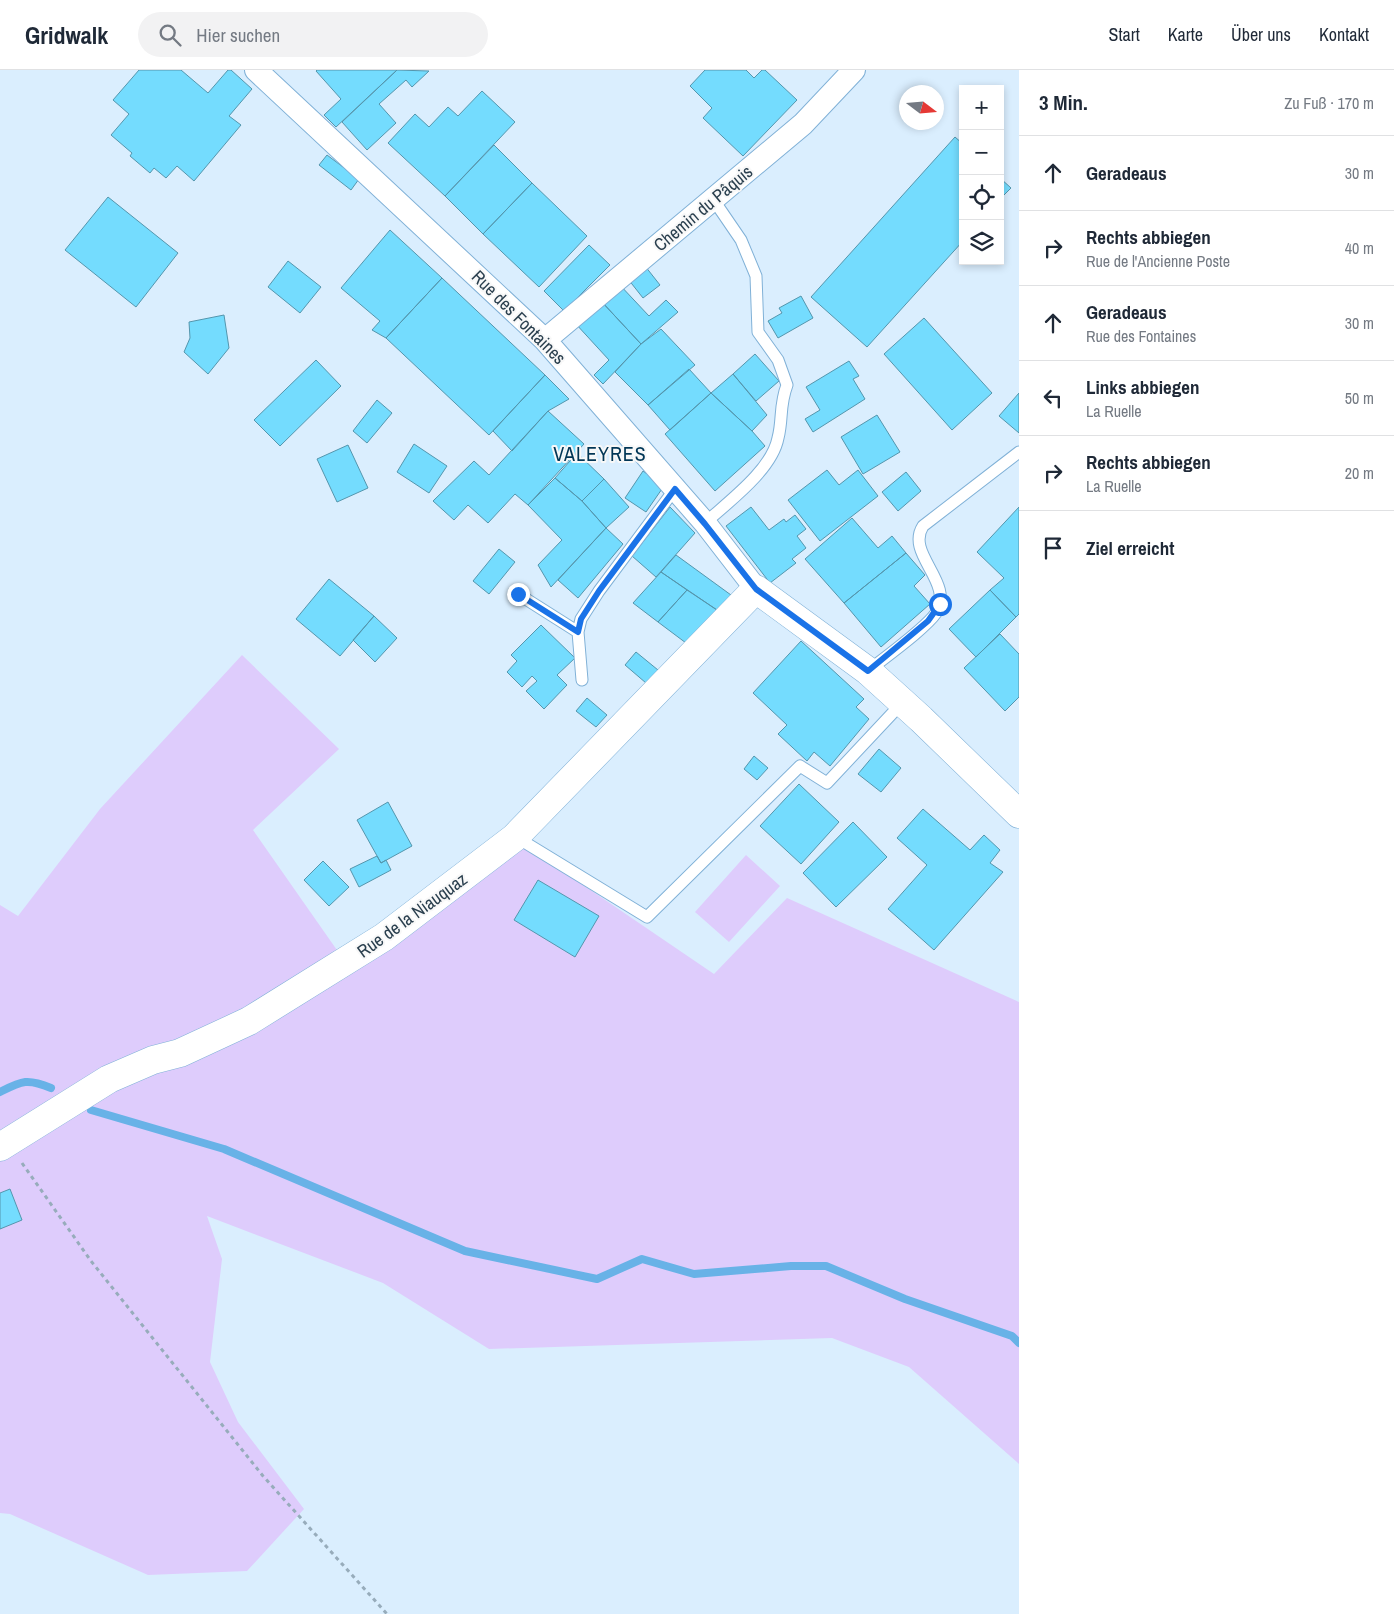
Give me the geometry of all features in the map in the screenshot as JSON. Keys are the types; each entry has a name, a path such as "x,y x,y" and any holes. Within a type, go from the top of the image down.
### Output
{"street":[{"name":"Rue des Fontaines","path":"256,70 545,340 705,524 756,589"},
{"name":"Chemin du Pâquis","path":"545,340 803,124 854,70"},
{"path":"756,589 868,671 1019,814"},
{"name":"Rue de la Niauquaz","path":"4,1146 82,1095 109,1080 153,1060 180,1053 249,1021 384,938 515,836 756,589"}],"lane":[{"path":"705,524 759,473 769,459 778,439 781,402 787,385 778,360 758,332 756,276 741,240 713,199"},
{"path":"868,671 928,621 940,604 939,586 918,543 919,533 923,526 1019,452"},
{"path":"582,680 578,632 581,619 599,591 675,489"},
{"path":"518,594 578,632"},
{"path":"515,836 647,918 800,766 827,783 902,703"}],"path":[{"path":"4,1146 91,1261 263,1476 387,1614"}],"shaded area":[{"path":"242,655 339,749 253,830 346,963 514,838 714,974 787,898 1019,1002 1019,1464 909,1367 832,1338 489,1349 383,1283 207,1216 222,1259 210,1362 238,1422 304,1509 247,1571 148,1575 10,1514 0,1513 0,905 18,916 100,809"},
{"path":"746,855 780,886 729,942 695,912"}],"building":[{"path":"139,70 181,70 208,93 228,70 231,70 252,89 229,116 241,125 194,181 177,166 166,178 154,168 150,173 130,156 132,153 111,135 129,114 113,100"},
{"path":"317,70 397,70 336,127 324,115 341,99"},
{"path":"397,70 429,71 412,87 406,80 379,104 396,123 367,150 342,122"},
{"path":"705,70 746,70 754,78 762,70 765,70 797,100 743,156 703,118 712,108 690,86"},
{"path":"482,91 515,122 445,196 388,143 415,114 429,127 448,107 458,116"},
{"path":"955,137 959,140 959,245 867,347 811,297"},
{"path":"494,145 532,183 483,234 445,196"},
{"path":"327,155 359,179 351,190 319,165"},
{"path":"1004,182 1011,188 1004,195"},
{"path":"532,183 587,236 539,287 483,234"},
{"path":"108,197 178,253 136,307 65,250"},
{"path":"390,230 442,278 386,338 372,330 380,321 341,288"},
{"path":"589,245 610,265 564,311 544,291"},
{"path":"288,261 321,287 300,313 268,287"},
{"path":"645,266 660,285 643,298 628,279"},
{"path":"442,278 545,375 489,435 386,338"},
{"path":"618,283 649,316 666,300 678,312 641,344 601,301"},
{"path":"801,296 813,318 778,338 768,321 782,313 779,308"},
{"path":"601,301 641,344 603,384 594,375 609,360 575,323"},
{"path":"224,315 229,348 208,374 184,352 190,338 189,322"},
{"path":"924,318 992,393 952,430 884,354"},
{"path":"661,329 695,365 648,405 615,372 641,344"},
{"path":"755,354 779,381 756,401 733,374"},
{"path":"316,360 341,386 280,446 254,420"},
{"path":"849,361 859,376 853,379 865,399 813,432 805,419 820,410 806,387"},
{"path":"689,369 711,393 670,430 648,405"},
{"path":"733,374 767,415 752,431 711,393"},
{"path":"545,375 569,399 548,411 512,451 493,431"},
{"path":"711,393 752,431 765,446 715,491 665,434"},
{"path":"1019,393 1019,433 999,416"},
{"path":"377,400 392,413 367,443 353,431"},
{"path":"548,411 584,444 528,505 515,494 488,523 468,505 454,520 433,501 474,461 489,475"},
{"path":"877,415 900,452 863,474 841,437"},
{"path":"414,444 447,466 429,493 397,472"},
{"path":"348,445 368,488 337,502 317,459"},
{"path":"577,453 604,479 582,501 555,478"},
{"path":"827,470 839,485 858,470 878,496 820,541 788,500"},
{"path":"643,471 664,486 646,512 625,498"},
{"path":"906,472 921,491 898,511 882,492"},
{"path":"555,478 582,501 606,528 551,587 538,565 562,540 528,505"},
{"path":"604,479 629,507 606,528 582,501"},
{"path":"670,507 695,533 656,577 632,556"},
{"path":"751,507 769,530 784,519 786,522 795,515 806,529 797,536 806,548 792,559 796,563 770,583 726,526"},
{"path":"1019,507 1019,614 1016,617 990,590 1004,578 977,552"},
{"path":"852,518 878,548 892,536 906,553 844,603 805,559"},
{"path":"606,528 623,544 578,598 558,580"},
{"path":"499,549 515,562 489,594 473,581"},
{"path":"906,553 925,575 914,586 930,604 881,647 844,603"},
{"path":"676,555 731,595 717,610 661,572"},
{"path":"661,572 687,590 658,622 633,603"},
{"path":"329,579 374,616 340,656 296,619"},
{"path":"687,590 717,610 686,643 658,622"},
{"path":"990,590 1016,617 976,657 949,629"},
{"path":"374,616 397,638 375,662 353,640"},
{"path":"541,625 575,658 557,675 567,685 544,709 526,691 537,681 532,676 522,687 507,672 517,661 511,655"},
{"path":"1000,634 1019,654 1019,697 1005,711 964,668"},
{"path":"801,641 864,699 856,707 869,719 830,766 814,752 807,761 778,734 787,725 753,693"},
{"path":"636,652 658,670 646,683 625,665"},
{"path":"587,698 607,715 596,727 576,711"},
{"path":"879,749 901,768 881,792 858,774"},
{"path":"754,756 768,768 757,780 744,769"},
{"path":"799,784 839,822 801,864 760,826"},
{"path":"388,802 412,846 381,863 357,820"},
{"path":"923,809 970,850 984,835 1000,850 990,863 1003,872 934,950 888,909 927,865 897,838"},
{"path":"853,822 887,857 836,907 803,873"},
{"path":"377,856 381,863 386,860 391,870 359,887 350,869"},
{"path":"323,861 349,887 329,906 304,880"},
{"path":"538,880 599,916 575,957 514,920"},
{"path":"10,1189 22,1220 0,1229 0,1193"}],"waterway":[{"path":"0,1092 25,1082 51,1088"},
{"path":"91,1110 224,1149 465,1251 597,1279 642,1259 694,1274 791,1266 826,1266 905,1299 1012,1336 1019,1343"}],"district":[{"name":"VALEYRES","path":"600,453"}],"route":[{"path":"518,594 578,632 581,619 588,607 675,489 756,589 868,671 928,621 935,614 940,604"}]}
